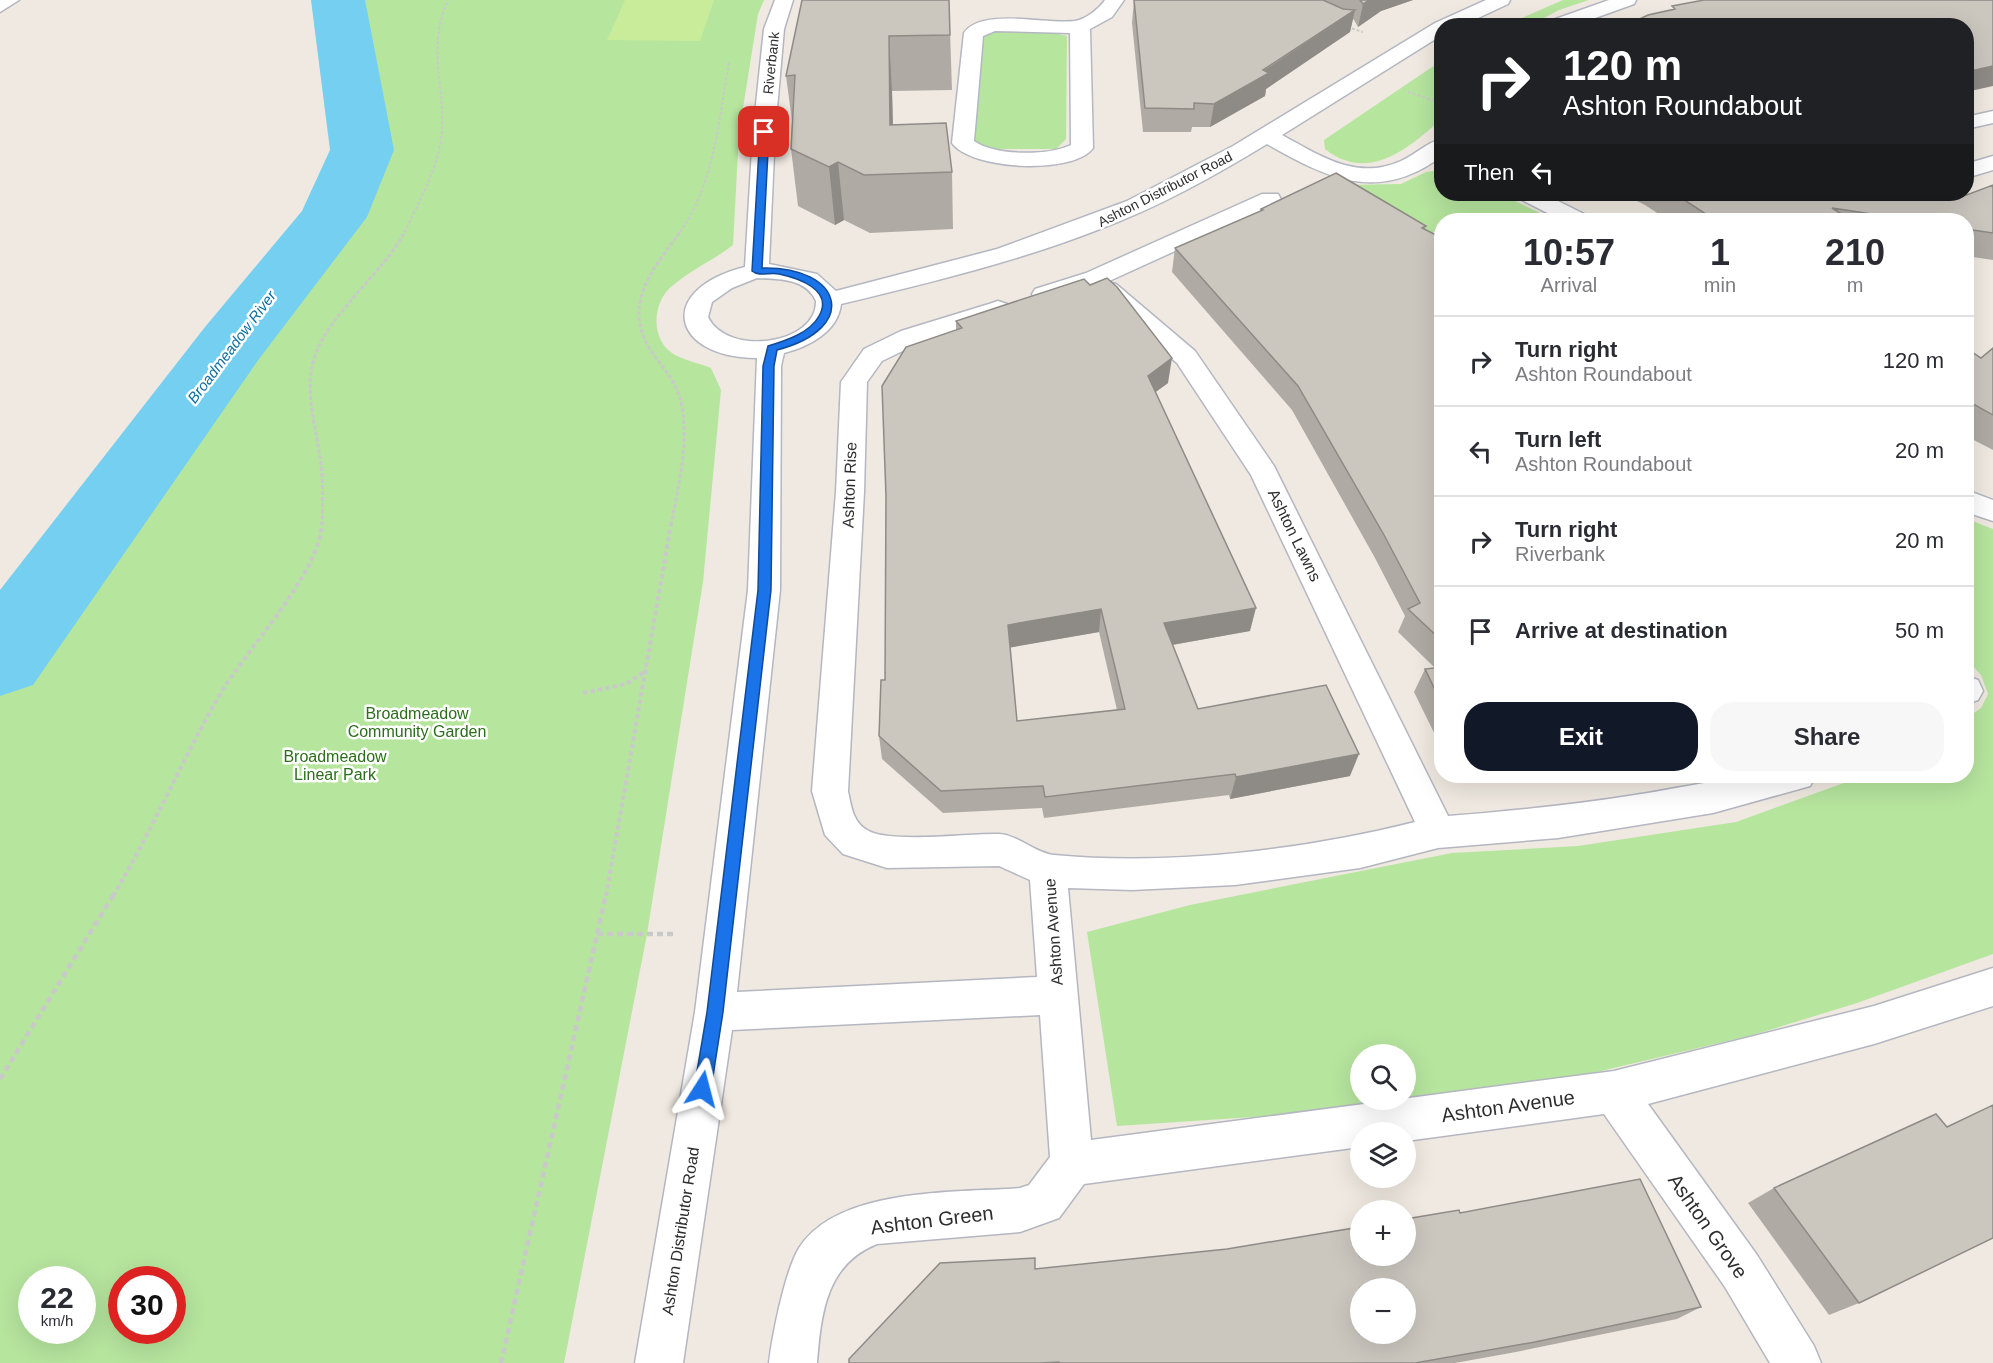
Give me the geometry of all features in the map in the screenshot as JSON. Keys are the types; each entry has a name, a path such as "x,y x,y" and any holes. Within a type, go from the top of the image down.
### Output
{"street":[{"path":"0,6 10,0"},
{"name":"Riverbank","path":"757,271 764,132 774,28 784,0"},
{"path":"1080,27 1082,148 1063,156 1016,157 979,153 963,143 974,33 992,24 1080,27 1105,13 1114,0"},
{"name":"Ashton Distributor Road","path":"1461,18 1501,0"},
{"path":"1576,18 1627,0"},
{"name":"Ashton Distributor Road","path":"828,300 977,264 1092,227 1176,187 1268,136 1405,46 1434,31"},
{"path":"1974,121 1993,117"},
{"path":"1268,136 1335,171 1372,177 1412,165 1434,152"},
{"path":"1974,169 1993,163"},
{"name":"Ashton Rise","path":"1048,871 1002,850 887,852 856,843 838,824 830,791 850,492 854,382 873,355 910,336 1095,278 1270,199"},
{"path":"1541,201 1565,213"},
{"path":"757,271 777,271 811,280 822,290 828,300 827,312 820,324 800,339 772,348 729,346 712,339 701,329 696,317 698,305 706,293 719,283 757,271"},
{"name":"Ashton Lawns","path":"1095,278 1186,357 1264,473 1438,832"},
{"name":"Ashton Distributor Road","path":"659,1363 715,1012 764,590 768,366 772,348"},
{"path":"1974,503 1993,511"},
{"name":"Ashton Avenue","path":"1771,783 1713,798 1558,823 1438,832 1360,852 1235,869 1132,874 1048,871 1072,1164 1614,1092 1874,1025 1993,987"},
{"name":"Ashton Avenue","path":"715,1012 1058,995"},
{"name":"Ashton Grove","path":"1614,1092 1741,1271 1797,1363"},
{"name":"Ashton Green","path":"793,1363 795,1334 815,1264 843,1235 877,1222 1020,1210 1043,1202 1072,1164"}],"path":[{"path":"0,1079 121,882 221,693 305,572 321,542 323,504 311,411 310,372 316,351 328,332 404,234 433,166 440,147 442,127 437,58 438,23 448,0"},
{"path":"501,1363 614,859 648,670 683,438 679,394 642,336 638,312 648,280 697,205 706,178 731,51"},
{"path":"583,693 626,684 648,670"},
{"path":"597,934 723,933"}],"green space":[{"name":"Broadmeadow Linear Park","path":"338,0 764,0 758,14 739,133 733,245 671,287 660,302 656,320 660,338 665,346 681,358 711,368 721,390 703,582 647,934 564,1363 0,1363 0,659 232,343 333,217 362,150"},
{"path":"625,0 714,0 700,41 607,40"},
{"path":"1563,0 1589,0 1559,10 1544,18 1522,18"},
{"path":"1046,31 1067,36 1066,139 1056,149 986,149 975,142 983,38 994,32"},
{"path":"1434,66 1434,125 1401,151 1372,162 1356,163 1341,159 1325,149 1324,140"},
{"path":"1434,171 1434,201 1515,201 1540,213 1434,213 1434,232 1420,240 1345,185 1401,184 1426,172"},
{"path":"1974,522 1993,529 1993,954 1857,1003 1753,1035 1601,1071 1461,1099 1416,1103 1416,1044 1350,1044 1350,1109 1117,1126 1087,932 1190,905 1452,853 1578,846 1736,822 1844,783 1974,783 1974,713 1981,708 1988,694 1981,675 1974,668"}],"building":[{"path":"802,0 949,0 950,35 889,36 890,125 946,123 952,172 864,175 838,162 829,167 791,149 795,75 786,76"},
{"path":"1134,0 1323,0 1343,9 1355,10 1263,70 1269,73 1214,104 1194,103 1194,109 1145,108"},
{"path":"1704,0 1993,0 1993,66 1974,70 1974,18 1642,18 1675,9 1672,6"},
{"path":"1336,173 1426,226 1422,228 1434,234 1434,633 1408,609 1420,603 1384,535 1298,386 1175,248 1263,210 1261,209"},
{"path":"1993,185 1993,233 1974,230 1974,213 1865,213 1832,208 1840,213 1704,213 1686,201 1974,201 1974,192"},
{"path":"1107,278 1117,287 1172,358 1148,376 1256,608 1164,623 1198,709 1326,685 1359,754 1236,777 1235,774 1045,797 1043,786 941,791 879,736 881,680 885,680 886,496 882,386 906,347 962,328 956,321 1084,279 1090,285","holes":["1101,609 1125,709 1017,721 1008,625"]},
{"path":"1993,348 1993,415 1974,404 1974,353 1981,358"},
{"path":"1434,668 1434,688 1425,669"},
{"path":"1993,1105 1993,1238 1859,1303 1774,1188 1936,1114 1947,1127"},
{"path":"1640,1179 1701,1307 1535,1342 1415,1363 849,1363 849,1359 940,1263 1035,1258 1035,1269 1227,1249 1350,1229 1350,1266 1416,1266 1416,1217 1459,1210 1460,1213"}],"waterway":[{"name":"Broadmeadow River","path":"0,659 232,343 333,217 362,150 338,0"}],"route":[{"path":"702,1089 715,1012 764,590 768,366 772,348 791,343 820,324 827,312 828,300 822,290 811,280 795,274 757,271 764,132"}],"park label":[{"name":"Broadmeadow Community Garden","path":"417,722"}]}
